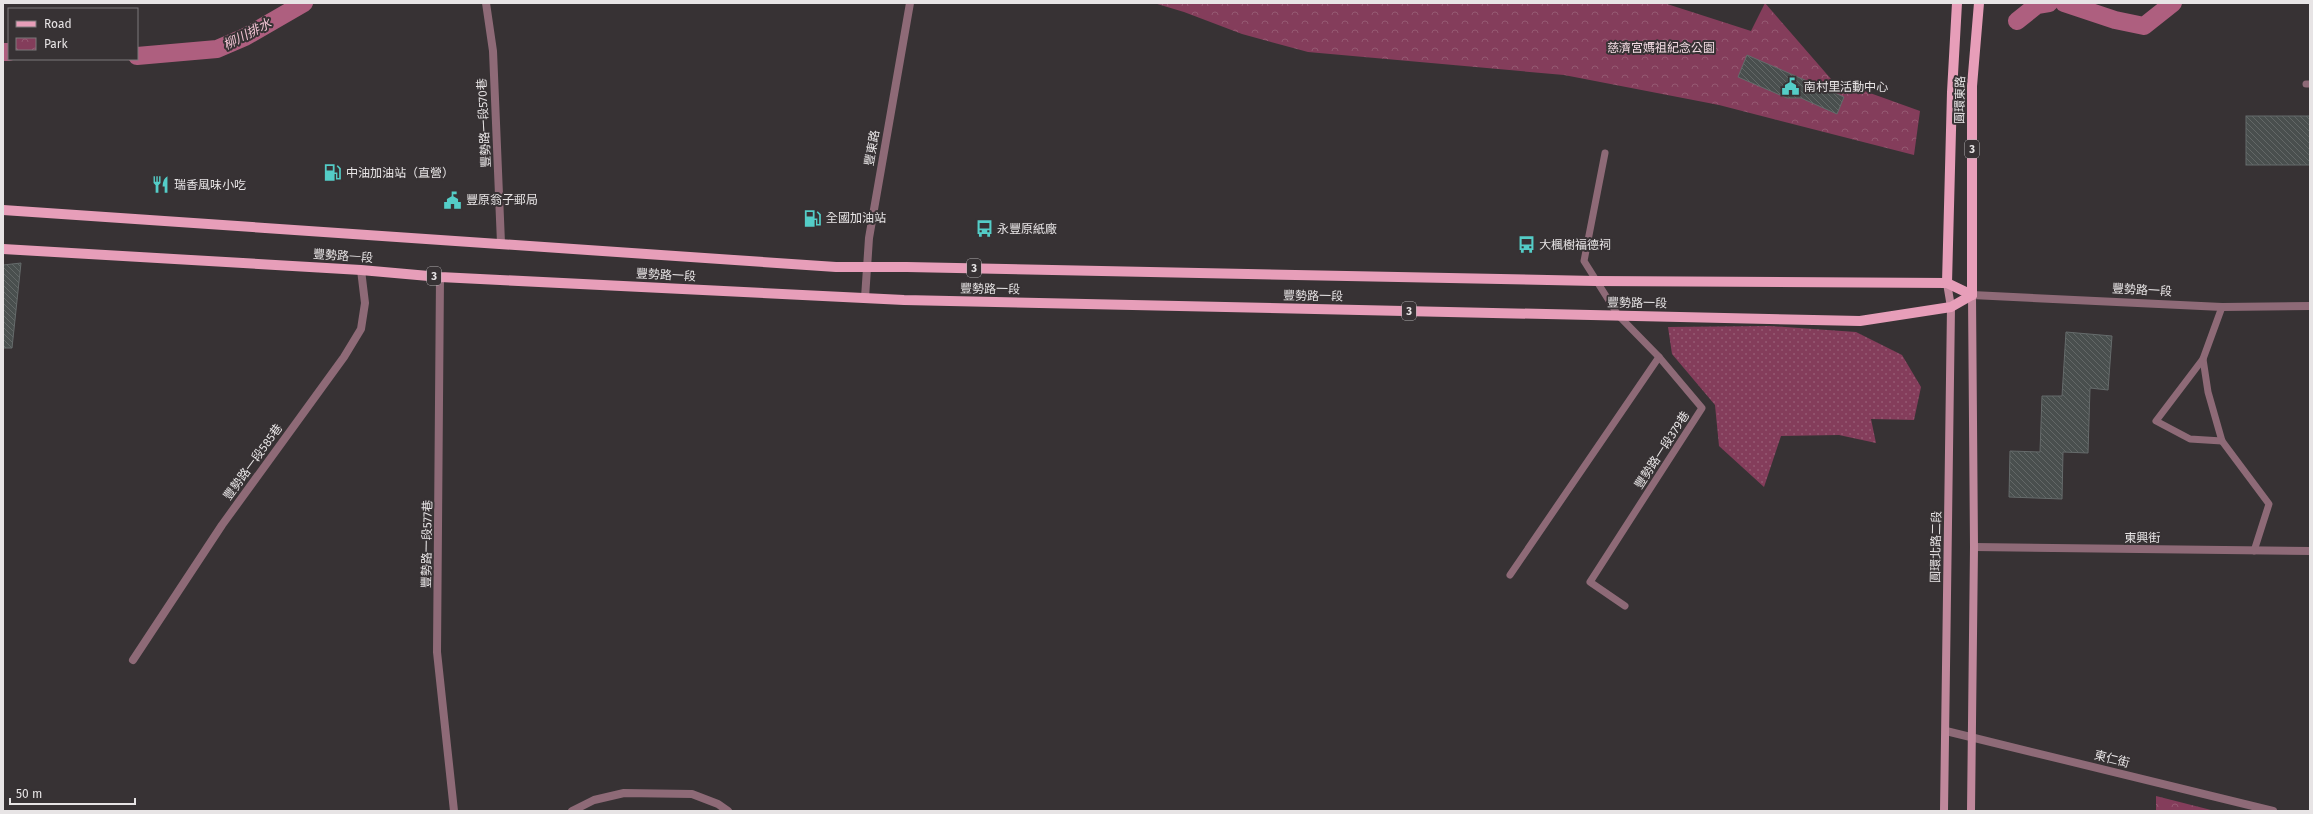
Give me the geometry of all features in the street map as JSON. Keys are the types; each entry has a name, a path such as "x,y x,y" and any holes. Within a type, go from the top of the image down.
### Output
{"main road":[{"name":"圓環東路","path":"1947,283 1952,92 1957,3"},
{"name":"圓環東路","path":"1972,294 1972,86 1978,3"},
{"name":"豐勢路一段","path":"3,210 836,267 866,266 1595,281 1947,283 1972,294"},
{"name":"豐勢路一段","path":"3,249 361,270 440,277 865,298 1860,321 1951,307 1972,294"}],"street":[{"name":"豐勢路一段570巷","path":"486,3 492,51 501,243"},
{"name":"豐東路","path":"865,298 866,266 871,230 910,3"},
{"name":"豐勢路一段585巷","path":"133,660 222,525 344,357 361,328 365,303 361,270"},
{"name":"豐勢路一段577巷","path":"440,277 438,652 454,811"},
{"name":"圓環北路二段","path":"1944,811 1951,307 1947,283"},
{"name":"豐勢路一段","path":"1972,294 2222,307 2310,306"},
{"path":"1971,811 1974,548 1972,294"},
{"name":"東興街","path":"1974,548 2310,551"},
{"name":"東仁街","path":"1946,731 2273,811"},
{"path":"572,811 594,800 624,793 692,794 718,804 728,811"}],"lane":[{"name":"豐勢路一段379巷","path":"1605,153 1584,261 1595,281 1618,315 1659,357 1702,408 1590,582 1625,606"},
{"path":"2222,307 2203,359 2156,421 2190,439 2222,441"},
{"path":"1510,575 1659,357"},
{"path":"2203,359 2208,392 2222,441 2269,504 2254,551"}],"green space":[{"name":"慈濟宮媽祖紀念公園","path":"1154,3 1664,3 1751,31 1765,3 1831,79 1920,111 1914,155 1719,105 1564,75 1308,52 1242,34 1184,12"},
{"path":"1770,326 1856,332 1902,355 1921,387 1914,420 1871,419 1876,443 1839,435 1781,436 1764,487 1719,446 1715,405 1672,354 1668,327"},
{"path":"2156,796 2215,811 2156,811"}],"building":[{"name":"南村里活動中心","path":"1747,55 1844,97 1837,114 1801,98 1787,98 1738,77"},
{"path":"2246,116 2310,116 2310,165 2246,165"},
{"path":"21,263 12,348 3,348 3,265"},
{"path":"2066,332 2112,336 2108,390 2090,388 2088,453 2063,452 2062,499 2009,497 2010,451 2040,452 2042,396 2062,396"}],"waterway":[{"name":"柳川排水","path":"138,56 217,49 245,37 304,3"},
{"name":"柳川排水","path":"2017,21 2037,5 2049,3"},
{"name":"柳川排水","path":"2064,3 2115,20 2144,26 2173,3"},
{"name":"柳川排水","path":"3,52 8,52"}],"place":[{"name":"南村里活動中心","path":"1791,87"},
{"name":"中油加油站（直營）","path":"333,173"},
{"name":"瑞香風味小吃","path":"161,185"},
{"name":"豐原翁子郵局","path":"453,200"},
{"name":"全國加油站","path":"813,218"},
{"name":"永豐原紙廠","path":"984,229"},
{"name":"大楓樹福德祠","path":"1526,245"}]}
